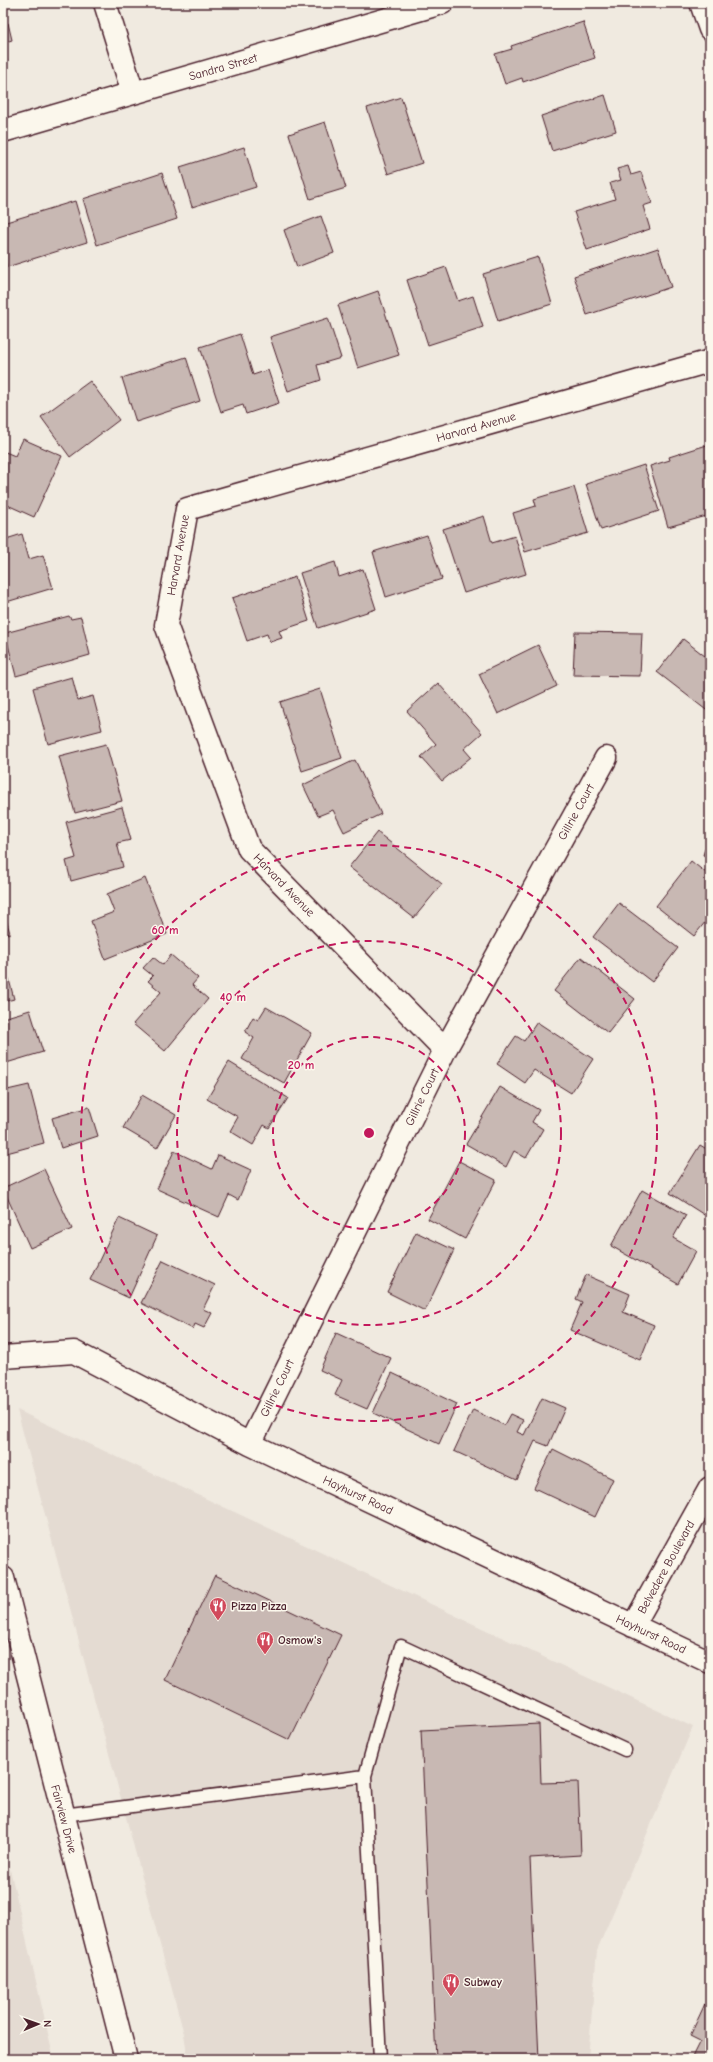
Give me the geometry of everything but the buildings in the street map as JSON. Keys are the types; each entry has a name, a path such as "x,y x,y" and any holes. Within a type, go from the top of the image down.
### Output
{"street":[{"path":"105,3 133,93"},
{"name":"Sandra Street","path":"3,131 442,3"},
{"path":"701,3 710,28"},
{"name":"Harvard Avenue","path":"445,1050 249,849 166,625 187,509 710,361"},
{"name":"Gillrie Court","path":"250,1444 445,1050 606,758"},
{"name":"Hayhurst Road","path":"3,1357 74,1352 250,1444 710,1662"},
{"name":"Belvedere Boulevard","path":"634,1626 710,1488"},
{"name":"Fairview Drive","path":"3,1578 126,2059"}],"lane":[{"path":"380,2059 365,1776 401,1646 625,1750"},
{"path":"63,1815 365,1776"}],"shaded area":[{"path":"17,1410 693,1727 597,1950 588,2059 188,2059 184,2034"},
{"path":"3,1839 54,2059 3,2059"}],"place":[{"name":"Pizza Pizza","path":"218,1621"},
{"name":"Osmow's","path":"265,1655"},
{"name":"Subway","path":"451,1997"}]}
